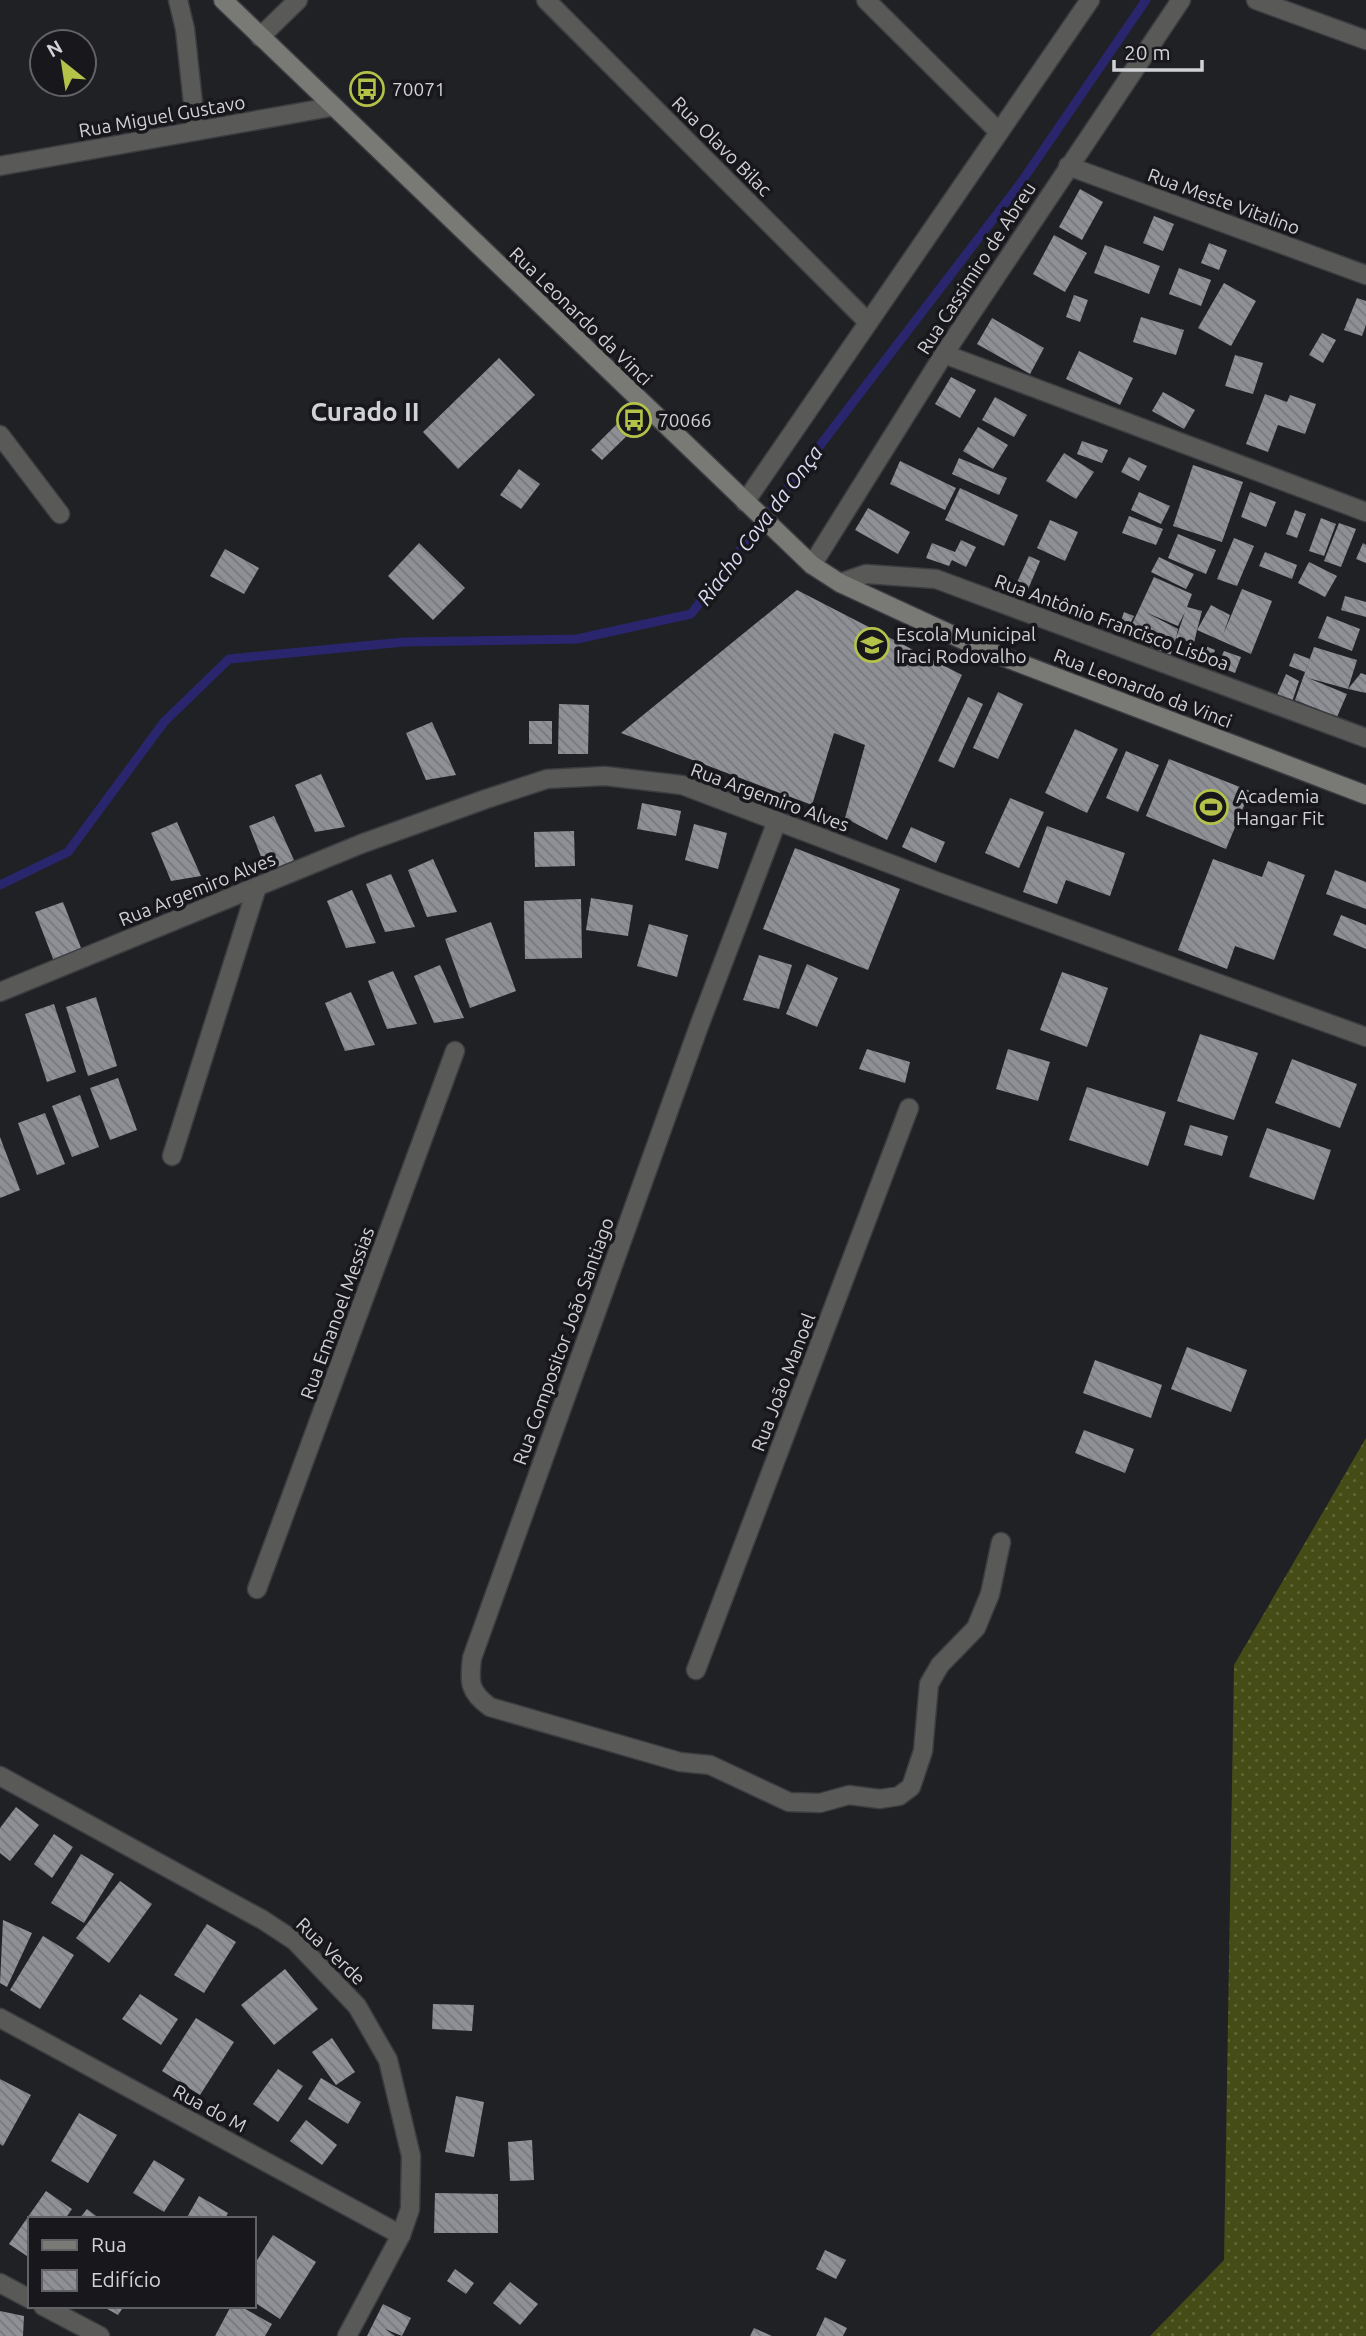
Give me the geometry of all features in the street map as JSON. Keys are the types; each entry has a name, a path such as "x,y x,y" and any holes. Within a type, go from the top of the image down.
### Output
{"street":[{"path":"178,0 185,29 196,131"},
{"name":"Rua Leonardo da Vinci","path":"223,0 331,107 812,565 840,583 985,650 1366,795"},
{"path":"260,37 298,0"},
{"name":"Rua Olavo Bilac","path":"546,0 868,322"},
{"path":"866,0 999,132"},
{"path":"752,509 868,322 1090,0"},
{"name":"Rua Cassimiro de Abreu","path":"812,565 943,354 1181,0"},
{"path":"1256,0 1366,40"},
{"name":"Rua Miguel Gustavo","path":"0,166 331,107"},
{"name":"Rua Meste Vitalino","path":"1068,166 1366,275"},
{"path":"943,354 1366,512"},
{"path":"0,435 60,514"},
{"name":"Rua Antônio Francisco Lisboa","path":"840,583 866,575 936,579 1366,738"},
{"name":"Rua Argemiro Alves","path":"0,992 361,844 547,779 605,776 682,785 1366,1037"},
{"name":"Rua Compositor João Santiago","path":"778,821 699,1026 472,1658 468,1682 474,1696 490,1707 658,1755 710,1765 789,1802 820,1803 849,1796 880,1799 899,1796 911,1787 923,1751 929,1684 940,1665 976,1629 990,1594 1001,1542"},
{"path":"172,1156 257,887"},
{"name":"Rua Emanoel Messias","path":"257,1589 455,1051"},
{"name":"Rua João Manoel","path":"696,1670 909,1108"},
{"name":"Rua Verde","path":"0,1776 263,1920 295,1941 339,1983 357,2006 388,2060 411,2156 411,2179 410,2209 401,2235 347,2336"},
{"name":"Rua do M","path":"0,2018 401,2235"},
{"path":"0,2283 28,2298"},
{"path":"47,2308 100,2336"}],"green space":[{"path":"1366,1438 1366,2336 1150,2336 1224,2260 1234,1665"}],"building":[{"path":"1080,189 1103,202 1082,240 1059,227"},
{"path":"1154,216 1174,224 1163,251 1143,243"},
{"path":"1054,235 1087,253 1065,292 1033,274"},
{"path":"1209,243 1227,250 1219,270 1201,263"},
{"path":"1105,245 1160,266 1149,294 1094,273"},
{"path":"1179,268 1211,280 1201,306 1169,294"},
{"path":"1224,283 1256,301 1231,346 1198,328"},
{"path":"1074,295 1088,300 1080,322 1066,317"},
{"path":"1357,298 1366,301 1366,325 1362,336 1344,330"},
{"path":"1141,317 1184,330 1176,355 1133,342"},
{"path":"992,318 1044,348 1030,374 977,344"},
{"path":"1322,333 1336,340 1323,363 1309,355"},
{"path":"1079,351 1133,378 1120,405 1066,379"},
{"path":"1235,355 1263,363 1253,394 1225,386"},
{"path":"499,358 535,395 458,469 423,432"},
{"path":"951,377 976,390 960,418 935,404"},
{"path":"1163,392 1195,410 1184,429 1152,411"},
{"path":"1265,394 1287,402 1290,395 1316,404 1305,434 1278,425 1268,452 1246,444"},
{"path":"995,397 1027,415 1014,437 982,420"},
{"path":"622,419 633,430 602,460 591,450"},
{"path":"978,427 1008,445 993,469 963,451"},
{"path":"1082,441 1108,450 1102,463 1077,454"},
{"path":"1064,453 1094,472 1076,499 1046,481"},
{"path":"1129,457 1147,466 1139,481 1121,472"},
{"path":"959,458 1007,478 999,495 952,474"},
{"path":"900,461 956,488 945,510 890,484"},
{"path":"1193,465 1243,482 1222,542 1173,526"},
{"path":"519,469 540,484 521,509 500,495"},
{"path":"960,488 1018,515 1004,546 945,520"},
{"path":"1139,492 1170,506 1161,524 1131,510"},
{"path":"1250,492 1276,502 1266,527 1241,517"},
{"path":"868,508 910,532 898,554 855,530"},
{"path":"1295,510 1306,514 1297,538 1286,534"},
{"path":"1129,516 1163,529 1156,545 1122,533"},
{"path":"1321,518 1336,524 1324,556 1309,551"},
{"path":"1050,520 1078,532 1065,561 1037,548"},
{"path":"1339,523 1356,529 1341,567 1324,561"},
{"path":"1178,534 1216,550 1206,574 1168,558"},
{"path":"1234,538 1254,546 1237,586 1217,579"},
{"path":"961,540 976,547 966,567 952,560 949,566 926,558 932,543 955,552"},
{"path":"419,543 465,588 433,620 388,576"},
{"path":"1363,543 1366,545 1366,563 1356,559"},
{"path":"225,549 259,568 244,594 210,576"},
{"path":"1265,552 1297,565 1292,579 1259,566"},
{"path":"1029,556 1040,561 1026,594 1014,589"},
{"path":"1159,557 1194,574 1186,589 1151,572"},
{"path":"1309,562 1337,576 1325,597 1298,583"},
{"path":"1154,577 1192,594 1187,607 1202,611 1194,643 1176,638 1170,656 1127,635","holes":["1145,612 1178,626 1185,612 1176,638 1178,629"]},
{"path":"1242,589 1272,601 1251,654 1197,630 1211,605 1230,615 1223,635"},
{"path":"797,590 962,675 887,840 845,818 865,745 834,733 812,805 621,733"},
{"path":"1345,596 1366,602 1366,617 1341,610"},
{"path":"1124,612 1134,616 1126,632 1118,629"},
{"path":"1327,616 1360,629 1352,651 1318,638"},
{"path":"1203,645 1215,650 1210,664 1198,659"},
{"path":"1314,647 1357,660 1348,689 1308,678 1347,694 1337,717 1295,700"},
{"path":"1224,651 1241,657 1235,673 1217,666"},
{"path":"1294,653 1310,659 1305,672 1289,666"},
{"path":"1361,673 1366,675 1366,693 1348,689"},
{"path":"1286,674 1299,681 1292,702 1277,695"},
{"path":"998,692 1023,704 998,759 973,748"},
{"path":"968,697 983,704 954,768 938,761"},
{"path":"559,704 589,705 588,754 558,754"},
{"path":"529,721 552,721 552,744 529,744"},
{"path":"432,722 456,775 426,780 406,733"},
{"path":"1075,729 1118,749 1087,813 1045,793"},
{"path":"1126,751 1159,765 1138,812 1106,798"},
{"name":"Academia Hangar Fit","path":"1169,759 1250,791 1226,849 1146,816"},
{"path":"321,774 345,827 315,832 295,785"},
{"path":"1010,798 1044,812 1019,868 985,853"},
{"path":"642,803 681,811 676,836 637,829"},
{"path":"274,816 298,869 268,874 249,826"},
{"path":"177,822 201,876 171,881 151,833"},
{"path":"694,824 727,833 718,869 685,860"},
{"path":"1047,826 1125,853 1110,896 1066,880 1057,904 1023,892"},
{"path":"911,827 945,842 936,863 902,847"},
{"path":"574,831 575,866 535,867 534,832"},
{"path":"795,848 900,889 868,970 763,929"},
{"path":"433,859 457,912 427,917 408,870"},
{"path":"1213,859 1262,877 1268,861 1305,875 1274,960 1235,946 1227,969 1178,950"},
{"path":"1335,870 1366,882 1366,909 1326,894"},
{"path":"391,874 415,927 385,932 366,884"},
{"path":"352,890 376,943 346,948 327,901"},
{"path":"591,898 633,905 628,936 586,930"},
{"path":"581,899 582,958 525,959 524,901"},
{"path":"63,902 83,953 55,964 35,912"},
{"path":"1341,915 1366,925 1366,949 1333,935"},
{"path":"491,922 516,991 470,1008 445,939"},
{"path":"649,924 688,935 677,977 637,966"},
{"path":"759,955 792,965 779,1009 743,1000"},
{"path":"807,964 838,978 817,1027 786,1014"},
{"path":"440,965 464,1018 434,1023 414,976"},
{"path":"393,971 417,1024 387,1029 368,981"},
{"path":"1062,972 1108,988 1087,1047 1040,1030"},
{"path":"351,992 375,1045 345,1051 325,1003"},
{"path":"96,997 117,1066 88,1076 66,1007"},
{"path":"54,1004 76,1072 47,1082 25,1014"},
{"path":"1200,1034 1258,1053 1234,1120 1177,1101"},
{"path":"867,1049 910,1062 905,1083 859,1069"},
{"path":"1008,1049 1050,1062 1038,1101 996,1089"},
{"path":"1292,1059 1357,1084 1340,1128 1275,1103"},
{"path":"118,1078 137,1130 110,1140 90,1088"},
{"path":"1087,1087 1166,1112 1148,1166 1069,1140"},
{"path":"80,1095 99,1147 72,1157 52,1106"},
{"path":"45,1113 65,1164 37,1175 18,1123"},
{"path":"1190,1125 1228,1136 1222,1156 1184,1145"},
{"path":"1267,1128 1331,1150 1314,1200 1249,1177"},
{"path":"0,1137 20,1190 0,1198"},
{"path":"1187,1347 1247,1370 1231,1412 1171,1389"},
{"path":"1095,1360 1162,1385 1151,1418 1083,1393"},
{"path":"1084,1430 1134,1449 1125,1473 1075,1453"},
{"path":"16,1807 39,1825 10,1861 0,1853 0,1828"},
{"path":"54,1834 73,1847 52,1878 34,1864"},
{"path":"81,1854 114,1874 84,1923 51,1903"},
{"path":"120,1881 152,1904 109,1963 76,1938"},
{"path":"3,1920 32,1933 7,1987 0,1983"},
{"path":"207,1924 236,1942 204,1993 174,1975"},
{"path":"43,1936 74,1955 40,2009 10,1990"},
{"path":"285,1969 318,2009 274,2045 241,2005"},
{"path":"140,1994 178,2019 161,2045 122,2019"},
{"path":"433,2004 474,2005 472,2031 432,2029"},
{"path":"196,2018 234,2042 200,2095 162,2071"},
{"path":"332,2038 355,2072 336,2085 312,2052"},
{"path":"278,2069 303,2086 278,2122 253,2104"},
{"path":"321,2078 361,2102 348,2124 308,2099"},
{"path":"0,2079 31,2095 3,2146 0,2144"},
{"path":"456,2096 484,2102 474,2157 445,2152"},
{"path":"79,2113 117,2135 88,2183 51,2161"},
{"path":"306,2120 337,2145 322,2165 290,2141"},
{"path":"532,2140 534,2180 510,2181 508,2142"},
{"path":"154,2160 185,2179 164,2212 133,2193"},
{"path":"46,2191 72,2209 66,2217 28,2217 28,2257 9,2244"},
{"path":"435,2193 498,2194 498,2233 434,2233"},
{"path":"199,2196 228,2213 226,2217 187,2217"},
{"path":"87,2209 97,2217 81,2217"},
{"path":"273,2235 316,2262 280,2319 256,2303 256,2262"},
{"path":"825,2250 846,2260 836,2279 816,2269"},
{"path":"455,2269 474,2283 466,2294 447,2281"},
{"path":"510,2282 538,2304 520,2325 493,2303"},
{"path":"383,2304 411,2318 402,2336 385,2329 395,2336 367,2336"},
{"path":"106,2308 123,2308 118,2315"},
{"path":"230,2308 244,2308 272,2324 265,2336 215,2336"},
{"path":"0,2311 24,2316 23,2336 0,2336"},
{"path":"825,2317 847,2328 843,2336 816,2336"},
{"path":"754,2328 772,2336 750,2336"}],"waterway":[{"name":"Riacho Cova da Onça","path":"0,885 68,852 164,722 229,659 404,642 577,639 691,614 1020,184 1146,0"}],"place":[{"name":"70071","path":"367,89"},
{"name":"70066","path":"634,420"},
{"name":"Escola Municipal Iraci Rodovalho","path":"872,645"},
{"name":"Academia Hangar Fit","path":"1211,807"}],"district":[{"name":"Curado II","path":"365,411"}]}
